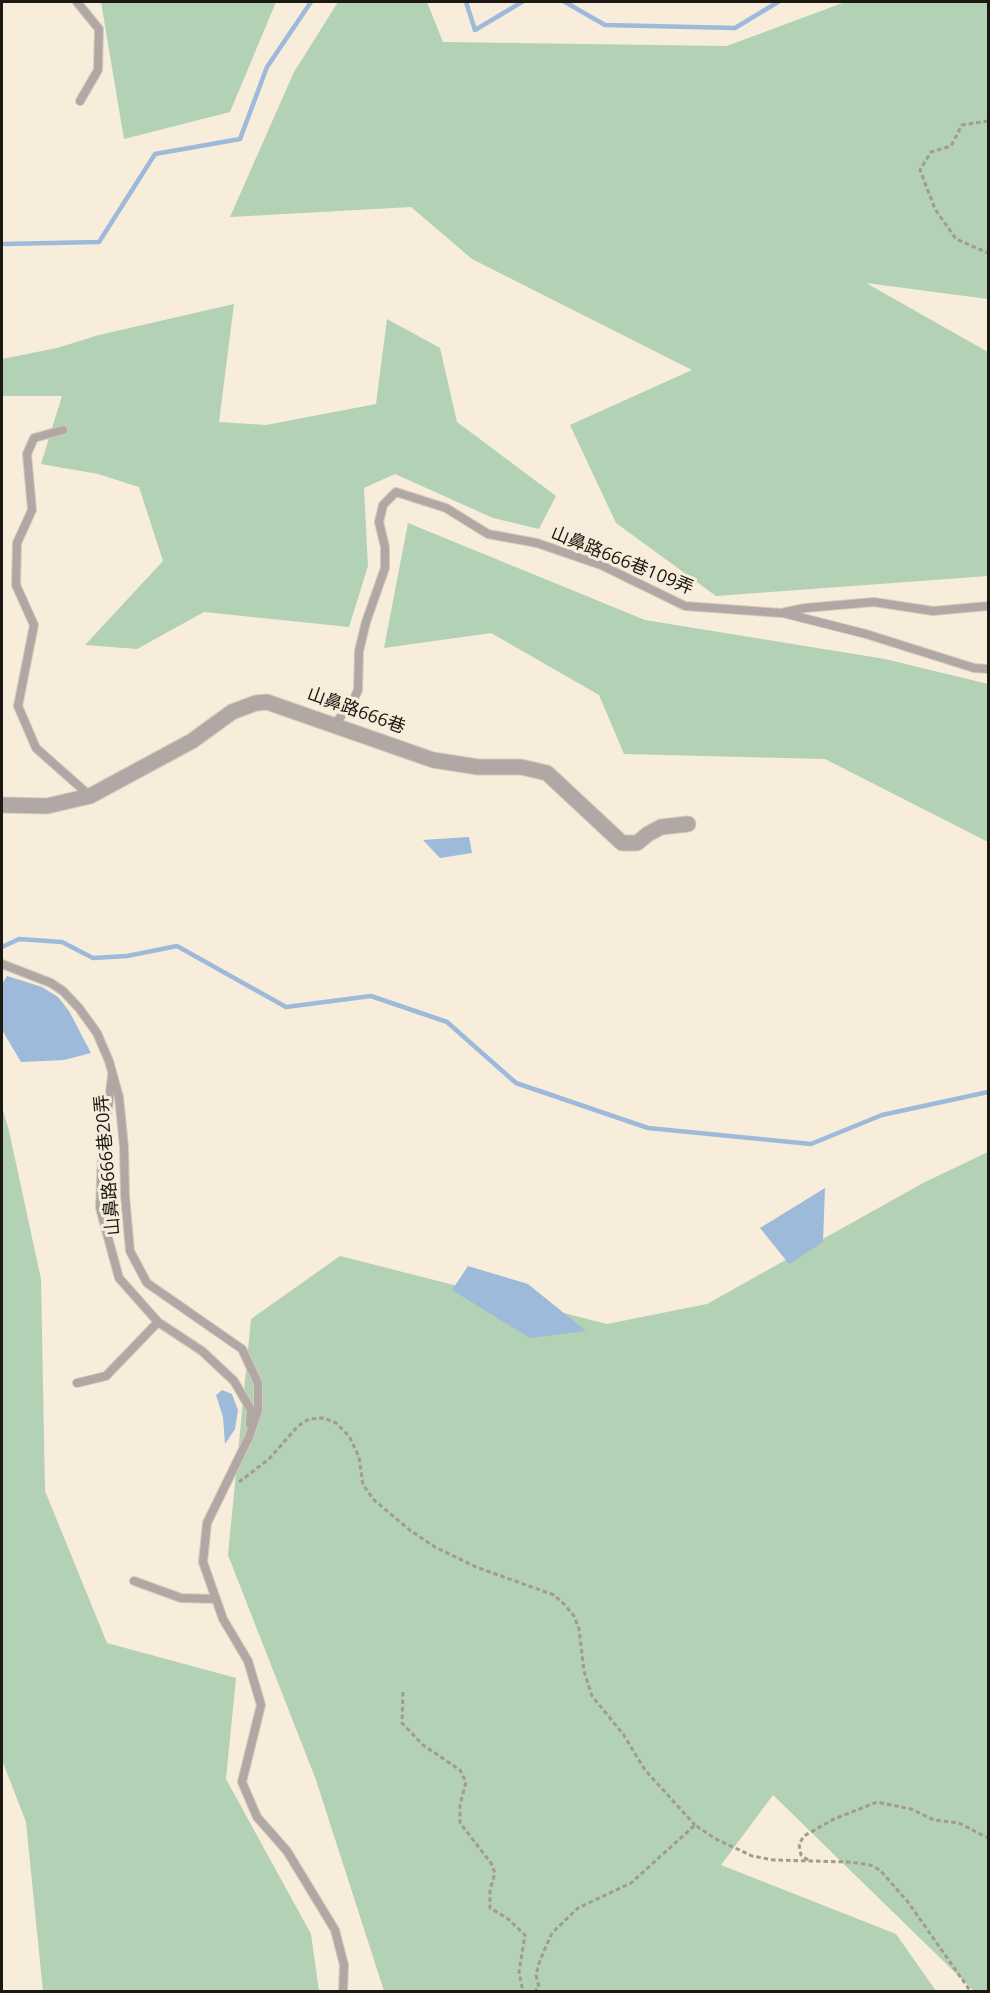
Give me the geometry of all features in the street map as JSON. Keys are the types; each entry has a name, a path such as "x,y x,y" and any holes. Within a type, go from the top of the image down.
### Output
{"street":[{"name":"山鼻路666巷","path":"2,806 47,806 90,796 192,741 232,712 256,703 267,702 279,704 433,760 478,767 521,767 547,772 622,843 637,843 648,834 667,825 688,824"}],"lane":[{"path":"77,2 99,29 98,70 80,101"},
{"path":"63,430 34,438 27,454 32,510 17,543 16,585 34,625 18,706 36,748 90,796"},
{"name":"山鼻路666巷109弄","path":"335,724 353,701 358,690 359,651 366,622 385,568 385,547 379,522 383,505 396,492 446,508 488,534 537,543 601,566 685,606 782,613 805,608 874,602 933,610 988,606"},
{"path":"782,613 866,634 974,668 988,669"},
{"name":"山鼻路666巷20弄","path":"2,964 51,983 63,991 80,1008 97,1033 119,1097 130,1251 147,1283 242,1349 258,1383 258,1411 249,1437 207,1523 202,1562 223,1619 248,1661 261,1705 242,1782 257,1817 287,1851 335,1930 344,1965 344,1992"},
{"path":"112,1072 102,1156 100,1208 119,1278 158,1322 202,1351 234,1381 251,1410 249,1437"},
{"path":"77,1383 106,1376 158,1322"},
{"path":"134,1581 181,1598 216,1599"}],"path":[{"path":"988,120 962,125 951,146 931,152 920,170 935,209 956,239 988,253"},
{"path":"223,1489 238,1484 269,1459 298,1426 309,1419 324,1418 336,1423 349,1436 359,1457 363,1485 374,1500 411,1531 435,1547 476,1567 554,1595 565,1605 574,1616 579,1629 584,1671 592,1696 623,1734 645,1770 695,1825 714,1838 752,1856 774,1860 849,1862 870,1865 880,1870 908,1902 971,1992"},
{"path":"403,1692 402,1723 423,1745 460,1770 466,1782 460,1805 460,1823 491,1863 495,1873 490,1890 490,1908 507,1918 525,1935 519,1972 523,1992"},
{"path":"809,1862 801,1855 799,1844 804,1836 834,1819 877,1802 911,1809 934,1820 959,1823 988,1838"},
{"path":"534,1992 539,1987 536,1975 540,1960 552,1933 578,1908 631,1883 695,1825"}],"green space":[{"path":"101,2 276,2 230,112 124,139"},
{"path":"338,2 427,2 443,42 727,46 845,2 988,2 988,299 866,283 988,352 988,576 716,596 616,523 570,425 692,370 472,259 411,207 230,217 294,72"},
{"path":"234,304 219,422 266,425 376,404 387,319 440,348 457,422 556,496 539,529 493,518 395,474 364,488 368,566 349,627 204,612 137,649 85,645 163,561 139,487 98,474 41,464 62,396 2,396 2,359 57,348 99,335"},
{"path":"408,523 645,620 885,659 988,684 988,842 825,759 624,754 599,695 491,633 384,648"},
{"path":"2,1107 41,1279 45,1491 107,1643 236,1678 226,1779 311,1934 319,1991 43,1991 26,1822 2,1760"},
{"path":"988,1152 988,1991 974,1991 773,1795 721,1865 896,1934 936,1991 384,1991 316,1780 228,1555 251,1319 340,1256 607,1324 707,1304 923,1183"}],"water":[{"path":"469,837 472,853 440,858 423,840"},
{"path":"7,976 42,987 58,997 69,1011 91,1053 64,1060 21,1062 2,1030 2,984"},
{"path":"825,1188 823,1242 789,1264 760,1228"},
{"path":"468,1266 528,1284 586,1331 530,1338 452,1290"},
{"path":"222,1390 232,1394 238,1410 235,1429 225,1444 223,1417 216,1395"}],"waterway":[{"path":"2,244 99,242 155,154 240,139 267,67 311,2"},
{"path":"466,2 475,30 522,2"},
{"path":"565,2 605,25 735,28 778,2"},
{"path":"2,947 19,939 62,942 93,958 127,956 177,946 286,1007 371,996 447,1022 516,1083 648,1128 811,1144 882,1115 988,1092"}]}
